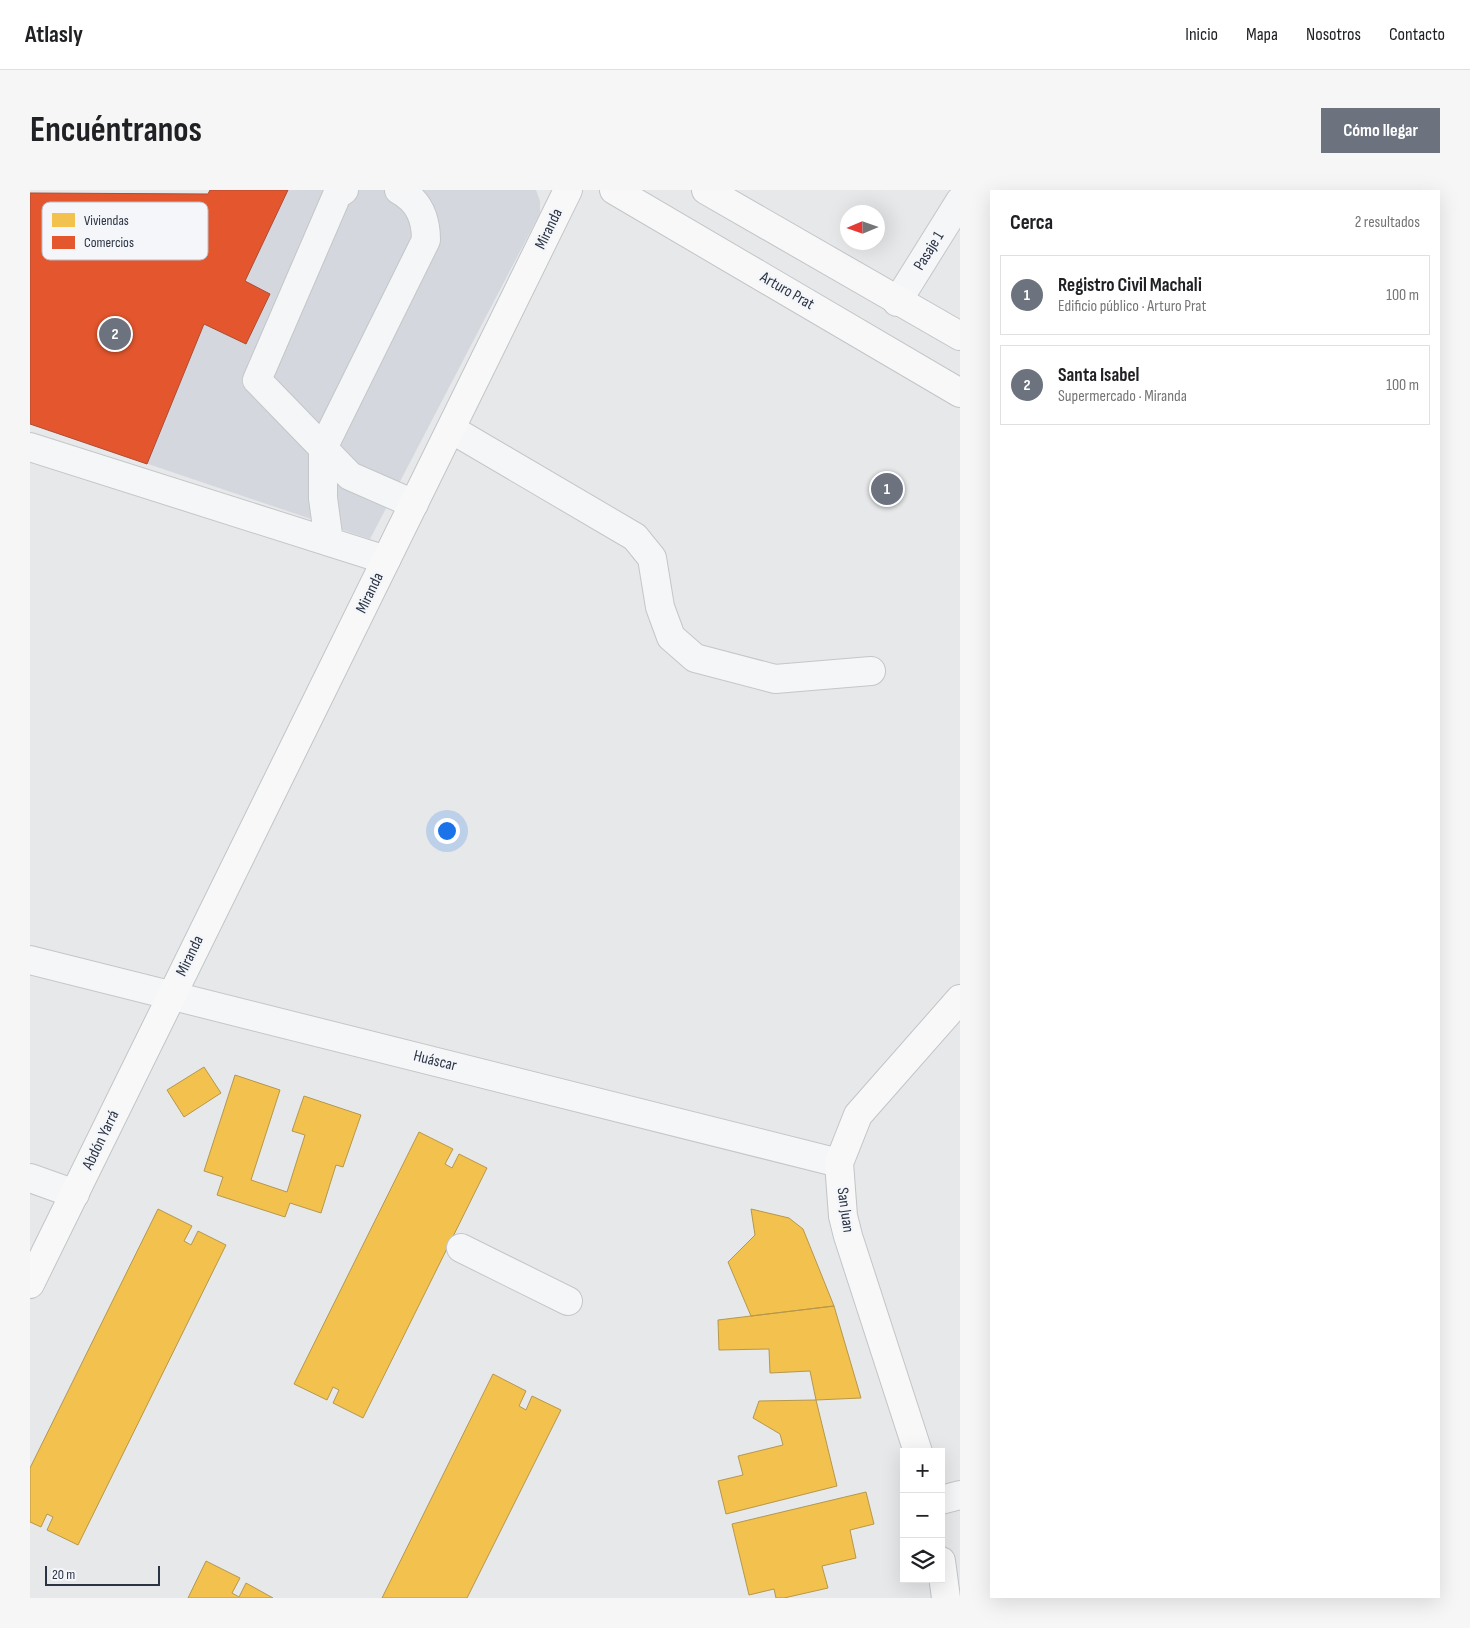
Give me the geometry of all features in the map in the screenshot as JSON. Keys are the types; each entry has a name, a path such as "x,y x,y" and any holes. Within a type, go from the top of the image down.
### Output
{"main road":[{"name":"Miranda","path":"171,995 568,190"},
{"name":"Arturo Prat","path":"614,190 960,393"},
{"path":"706,190 897,302 960,336"},
{"name":"Abdón Yarrá","path":"30,1284 171,995"},
{"name":"San Juan","path":"917,1448 848,1236 843,1216 840,1163 858,1114 960,999"},
{"path":"944,1583 946,1598"}],"street":[{"path":"329,542 323,498 323,448 426,240 423,215 409,195 399,190"},
{"path":"340,192 257,380 350,476 414,504"},
{"name":"Pasaje 1","path":"897,302 960,201"},
{"path":"451,429 635,537 652,558 660,607 671,637 695,658 775,679 871,671"},
{"path":"30,448 386,560"},
{"name":"Huáscar","path":"30,960 840,1163"},
{"path":"30,1178 75,1194"},
{"path":"462,1248 568,1301"},
{"path":"945,1499 960,1495"}],"shaded area":[{"path":"210,190 536,190 540,201 540,213 370,539 30,424 30,193 208,194"}],"building: Viviendas":[{"path":"204,1067 221,1093 184,1117 167,1090"},
{"path":"235,1075 280,1090 251,1180 287,1192 305,1135 292,1131 304,1096 361,1115 343,1167 336,1165 321,1213 290,1203 285,1217 217,1195 223,1177 204,1171"},
{"path":"419,1132 453,1149 445,1164 452,1168 459,1154 487,1168 363,1418 333,1403 339,1390 333,1387 327,1400 294,1384"},
{"path":"158,1209 192,1226 184,1241 191,1245 198,1231 226,1245 78,1545 47,1530 53,1517 47,1514 41,1527 30,1522 30,1468"},
{"path":"751,1209 789,1218 803,1229 834,1306 751,1316 728,1262 755,1235"},
{"path":"834,1306 861,1398 816,1400 810,1371 770,1373 769,1349 719,1350 718,1320"},
{"path":"493,1374 526,1391 519,1406 526,1410 532,1396 561,1410 467,1598 382,1598"},
{"path":"816,1400 837,1486 726,1514 718,1481 743,1475 738,1456 783,1445 780,1434 753,1418 759,1401"},
{"path":"866,1492 874,1524 850,1530 856,1558 822,1566 828,1588 784,1598 776,1598 774,1589 749,1595 732,1524"},
{"path":"206,1561 240,1578 232,1593 239,1597 246,1583 273,1598 188,1598"}],"building: Comercios":[{"path":"210,190 288,190 245,281 270,294 246,344 204,324 147,464 30,424 30,193 208,194"}],"place":[{"name":"Santa Isabel","path":"115,334"},
{"name":"Registro Civil Machali","path":"887,489"}]}
